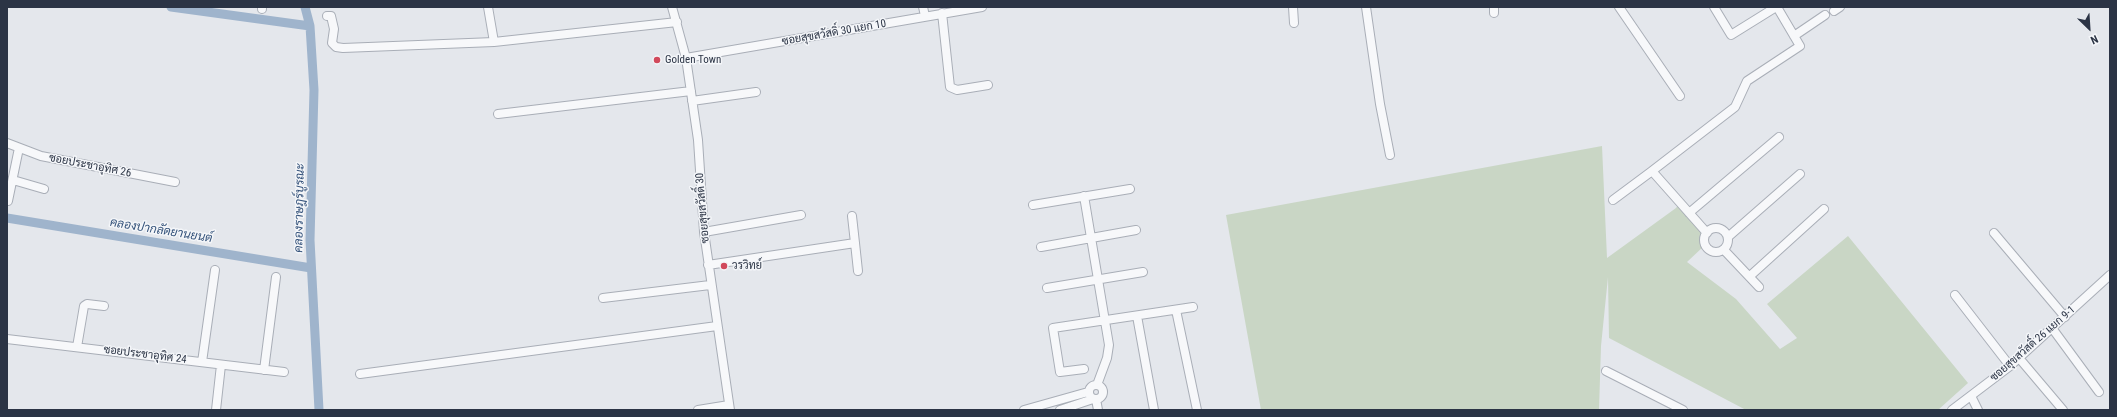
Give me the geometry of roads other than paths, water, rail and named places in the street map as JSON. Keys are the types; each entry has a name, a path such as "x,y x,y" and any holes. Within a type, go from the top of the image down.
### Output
{"street":[{"path":"488,7 494,42"},
{"name":"ซอยสุขสวัสดิ์ 30","path":"672,7 686,58 691,90 698,140 704,232 710,285 730,408"},
{"path":"923,7 925,16"},
{"name":"ซอยสุขสวัสดิ์ 30 แยก 10","path":"686,58 925,16 936,12 982,7"},
{"path":"1293,7 1294,23"},
{"path":"1366,7 1380,104 1390,155"},
{"path":"1619,7 1680,96"},
{"path":"1613,200 1735,107 1747,81 1800,46 1777,7 1731,36 1714,7"},
{"path":"936,12 950,87 957,90 988,85"},
{"path":"327,16 330,16 334,22 332,43 336,47 494,42 677,22"},
{"path":"1794,36 1824,16"},
{"path":"498,114 691,90"},
{"path":"692,101 756,92"},
{"path":"1689,213 1779,137"},
{"name":"ซอยประชาอุทิศ 26","path":"7,142 42,156 175,182"},
{"path":"8,201 20,148"},
{"path":"1652,171 1707,233"},
{"path":"1728,237 1800,174"},
{"path":"13,180 44,189"},
{"path":"1033,205 1130,189"},
{"path":"1084,196 1109,353 1097,385"},
{"path":"1750,276 1824,209"},
{"path":"704,232 801,215"},
{"path":"852,216 858,271"},
{"path":"1716,228 1724,231 1728,237 1728,244 1724,250 1713,252 1707,248 1704,240 1707,233 1716,228"},
{"path":"1041,247 1136,230"},
{"path":"1994,233 2065,317"},
{"path":"708,265 855,243"},
{"path":"1724,250 1759,287"},
{"path":"202,362 215,270"},
{"path":"1047,288 1143,272"},
{"name":"ซอยสุขสวัสดิ์ 26 แยก 9-1","path":"1952,410 1963,406 1971,396 2010,366 2110,275"},
{"path":"264,370 276,277"},
{"path":"603,298 710,285"},
{"path":"1955,296 2010,366"},
{"path":"77,347 84,306 87,304 104,306"},
{"path":"1084,369 1060,372 1053,328 1194,307"},
{"path":"1176,310 1196,410"},
{"path":"1137,316 1154,410"},
{"path":"360,374 717,326"},
{"path":"2052,328 2099,392"},
{"name":"ซอยประชาอุทิศ 24","path":"7,340 284,372"},
{"path":"2019,358 2063,410"},
{"path":"216,410 220,365"},
{"path":"1606,371 1683,410"},
{"path":"1024,410 1029,410 1092,397 1103,394 1102,388 1097,385 1091,386 1092,397 1098,410"},
{"path":"1971,396 1978,410"},
{"path":"1060,410 1092,397"},
{"path":"698,410 730,408"}],"waterway":[{"path":"171,7 310,26"},
{"name":"คลองราษฎร์บูรณะ","path":"305,7 310,26 314,90 310,240 319,410"},
{"name":"คลองปากลัดยานยนต์","path":"7,218 311,268"}],"place":[{"name":"Golden Town","path":"657,60"},
{"name":"วรวิทย์","path":"724,266"}]}
